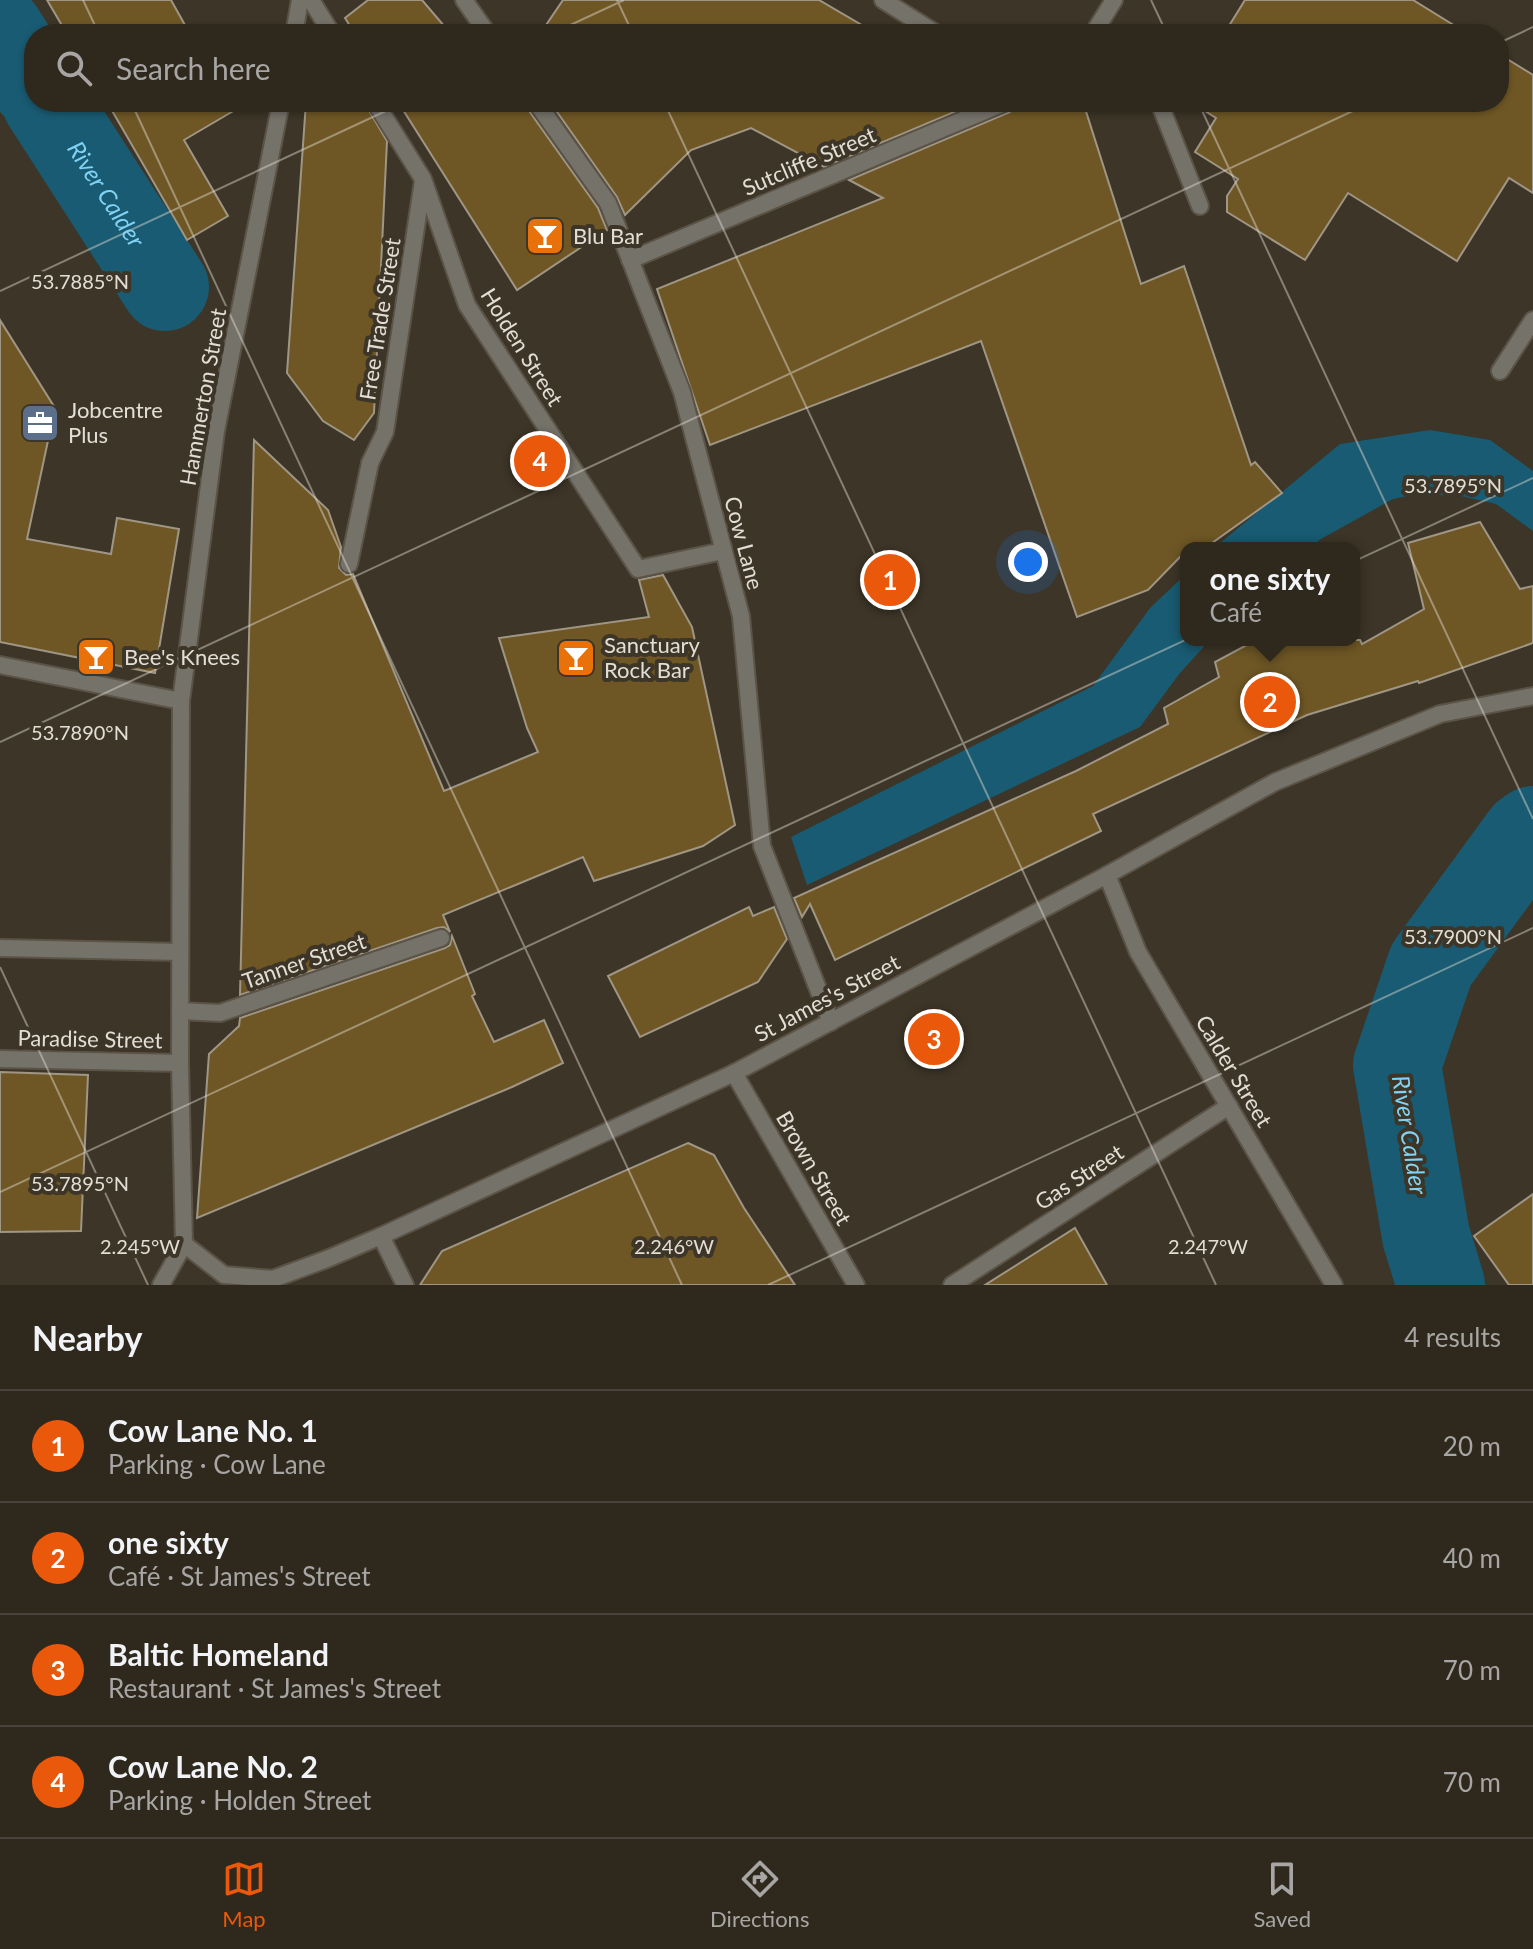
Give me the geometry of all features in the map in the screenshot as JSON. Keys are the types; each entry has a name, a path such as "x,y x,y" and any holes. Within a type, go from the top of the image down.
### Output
{"street":[{"path":"296,24 300,0"},
{"path":"311,0 326,24"},
{"path":"464,0 481,24"},
{"path":"883,0 921,24"},
{"path":"1099,24 1114,0"},
{"name":"Hammerton Street","path":"184,1244 180,1063 181,701 216,431 279,112"},
{"name":"Holden Street","path":"381,112 423,179 467,305 638,569 723,551"},
{"name":"Cow Lane","path":"543,112 608,203 682,392 741,616 762,846 831,1022"},
{"name":"Sutcliffe Street","path":"630,260 982,112"},
{"path":"1163,112 1200,206"},
{"name":"Free Trade Street","path":"349,564 370,463 385,432 423,179"},
{"path":"1500,371 1533,320"},
{"path":"0,665 181,701"},
{"name":"St James's Street","path":"184,1244 224,1275 273,1279 381,1236 734,1073 1275,782 1440,714 1533,696"},
{"name":"Calder Street","path":"1107,875 1138,952 1328,1282"},
{"name":"Tanner Street","path":"180,1011 220,1013 441,938"},
{"path":"0,948 180,952"},
{"name":"Paradise Street","path":"0,1059 180,1063"},
{"name":"Brown Street","path":"734,1073 856,1285"},
{"name":"Gas Street","path":"952,1285 1229,1106"},
{"path":"381,1236 405,1285"},
{"path":"161,1285 184,1244"}],"water":[{"path":"1430,430 1490,440 1533,471 1533,531 1496,504 1461,496 1417,494 1393,499 1317,542 1221,542 1340,444"},
{"path":"1180,580 1180,646 1205,646 1140,727 807,885 791,837 1093,686 1150,608"}],"building":[{"path":"47,0 171,0 184,24 61,24"},
{"path":"368,0 422,0 442,24 349,24 345,18"},
{"path":"563,0 819,0 860,24 547,24"},
{"path":"1245,0 1413,0 1452,24 1230,24"},
{"path":"1509,60 1533,75 1533,193 1509,178 1457,261 1348,193 1305,260 1227,212 1227,196 1238,179 1195,152 1216,118 1207,112 1509,112"},
{"path":"113,112 232,112 184,140 228,216 187,240"},
{"path":"305,112 370,112 387,141 374,413 354,440 323,421 287,373"},
{"path":"404,112 530,112 598,208 607,230 517,290"},
{"path":"557,112 954,112 824,167 751,128 691,150 625,215 617,197"},
{"path":"1010,112 1086,112 1141,284 1184,266 1251,465 1255,462 1282,493 1213,542 1180,542 1180,557 1148,590 1077,617 981,341 710,445 657,289 883,198 849,180"},
{"path":"0,320 55,408 27,539 111,554 117,518 179,529 155,673 0,642"},
{"path":"254,440 328,510 341,547 339,568 346,575 353,574 444,791 538,752 527,728 499,638 649,617 639,580 663,575 692,627 735,825 703,846 594,881 583,857 443,915 450,932 444,927 437,928 240,995"},
{"path":"1480,522 1520,589 1533,586 1533,643 1419,683 1307,715 1093,814 1101,831 835,960 810,904 802,917 794,898 1076,771 1168,724 1164,708 1219,677 1215,662 1245,646 1360,646 1360,640 1362,644 1424,609 1408,543"},
{"path":"749,907 753,916 774,907 787,939 758,982 640,1037 608,976"},
{"path":"452,936 475,994 472,996 494,1042 544,1020 563,1063 197,1218 209,1054 239,1026 240,1018 445,948 450,945"},
{"path":"0,1072 88,1075 81,1231 0,1232"},
{"path":"688,1143 714,1155 744,1208 795,1285 420,1285 442,1251"},
{"path":"1533,1194 1533,1285 1509,1285 1474,1236"},
{"path":"1075,1228 1107,1285 985,1285"}],"waterway":[{"name":"River Calder","path":"0,31 24,68"},
{"name":"River Calder","path":"52,112 165,287"},
{"name":"River Calder","path":"1441,1285 1426,1236 1397,1065 1431,965 1526,835 1533,830"}],"place":[{"name":"Blu Bar","path":"545,236"},
{"name":"Jobcentre Plus","path":"40,423"},
{"name":"Cow Lane No. 2","path":"540,461"},
{"name":"Cow Lane No. 1","path":"890,580"},
{"name":"Bee's Knees","path":"96,657"},
{"name":"Sanctuary Rock Bar","path":"576,658"},
{"name":"one sixty","path":"1270,702"},
{"name":"Baltic Homeland","path":"934,1039"}]}
